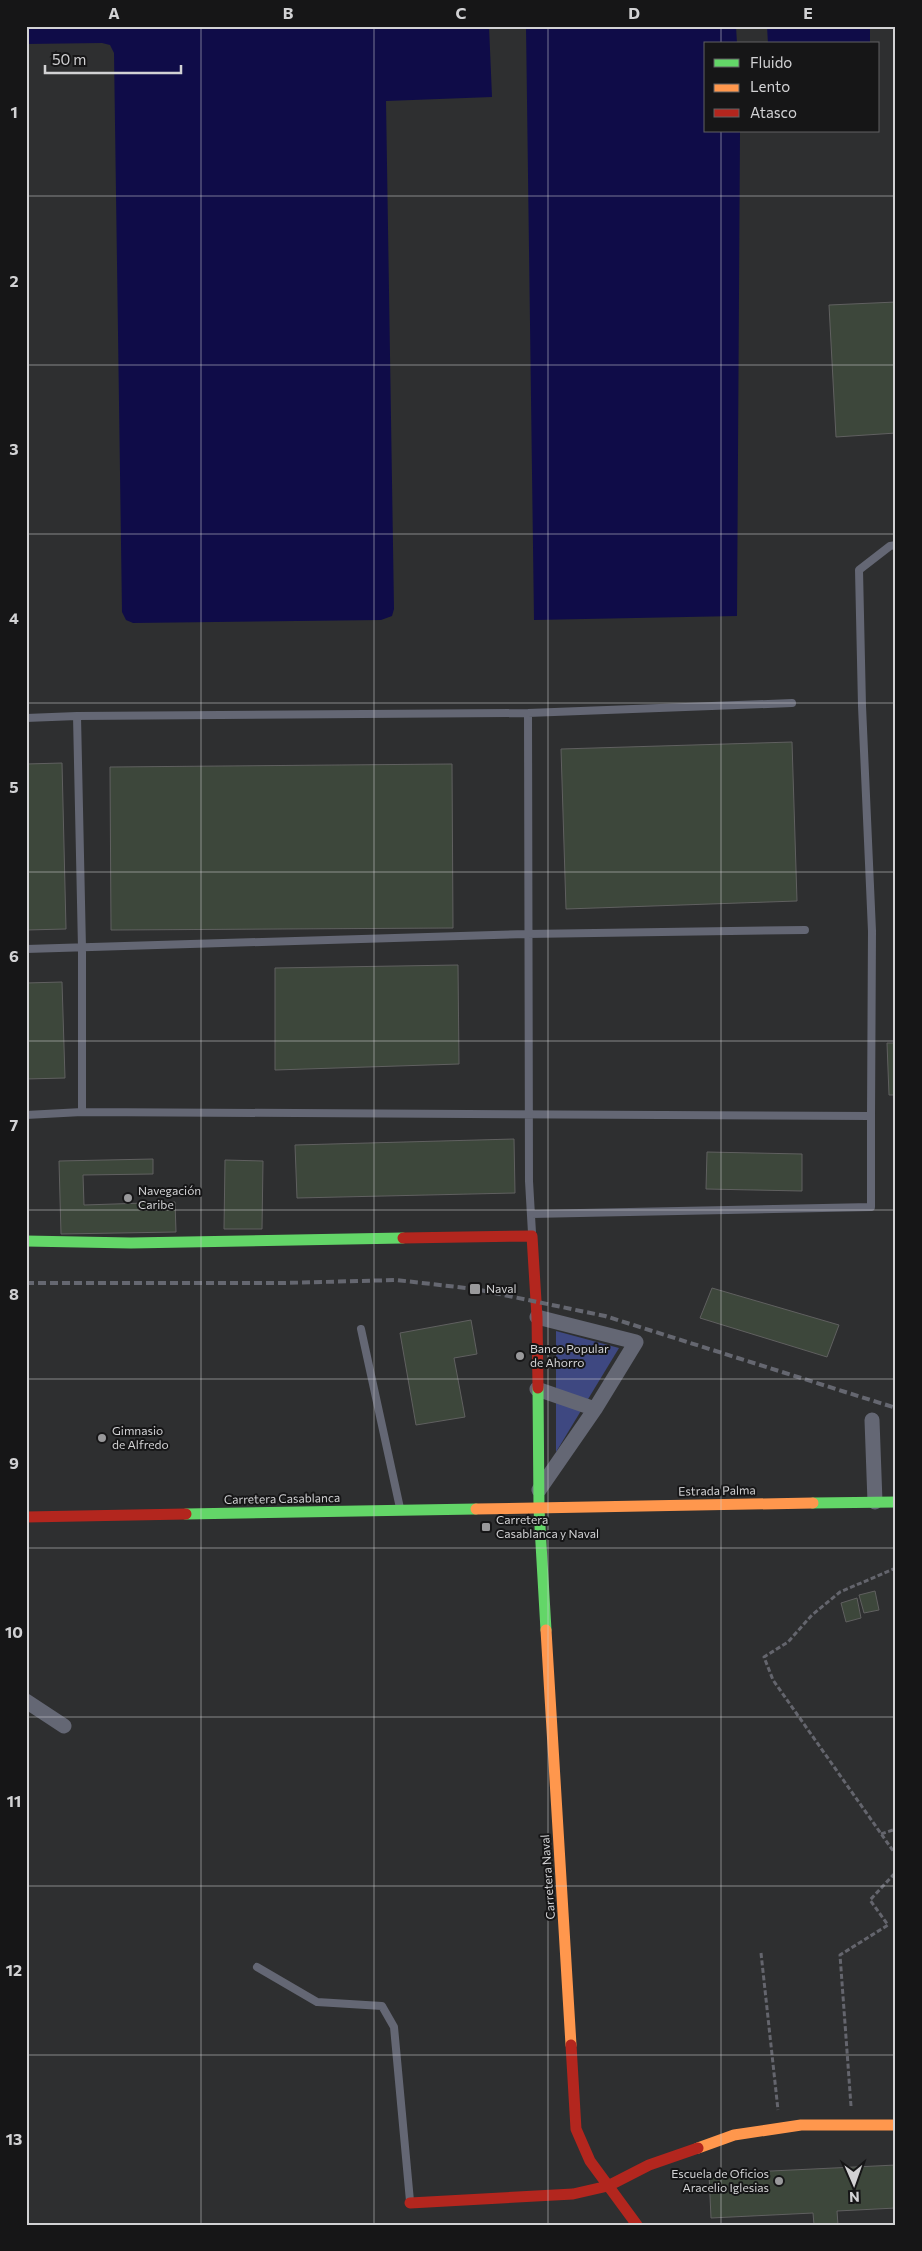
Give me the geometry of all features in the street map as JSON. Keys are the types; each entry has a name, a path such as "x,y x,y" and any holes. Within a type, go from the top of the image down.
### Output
{"main road":[{"path":"26,1241 131,1243 532,1236"},
{"name":"Carretera Naval","path":"532,1236 537,1317 538,1491 576,2129 590,2161 637,2225"},
{"name":"Estrada Palma","path":"539,1509 896,1502"},
{"name":"Carretera Casablanca","path":"26,1517 539,1509"},
{"path":"410,2203 572,2194 608,2186 649,2165 734,2135 801,2124 896,2125"}],"street":[{"path":"537,1317 636,1342 595,1409 538,1491"},
{"path":"537,1389 595,1409"},
{"path":"872,1420 875,1502"},
{"path":"26,1701 64,1726"}],"lane":[{"path":"531,1214 871,1207 872,930 862,706 859,570 890,546 896,545"},
{"path":"26,718 528,713 792,703"},
{"path":"528,713 527,934 530,1114 529,1181 532,1236"},
{"path":"77,716 82,948 82,1112"},
{"path":"26,949 527,934 805,930"},
{"path":"26,1115 82,1112 871,1116"},
{"path":"361,1329 401,1510"},
{"path":"257,1968 317,2002 382,2006 394,2027 410,2203"}],"path":[{"path":"896,1568 840,1592 812,1615 788,1642 764,1657 773,1680 896,1855"},
{"path":"881,1834 896,1829"},
{"path":"853,2124 840,1955 888,1925 870,1900 896,1872"},
{"path":"761,1953 780,2128"}],"shaded area":[{"path":"26,26 489,26 492,97 386,101 394,609 392,616 381,620 133,623 126,620 122,612 114,53 110,45 102,43 26,44"},
{"path":"526,26 736,26 737,42 704,42 704,132 740,132 737,616 534,620"},
{"path":"767,26 870,26 870,42 768,42"},
{"path":"556,1331 619,1348 556,1452"}],"building":[{"path":"896,302 896,433 836,437 829,305"},
{"path":"792,742 797,901 566,909 561,749"},
{"path":"62,763 66,929 26,930 26,764"},
{"path":"452,764 453,928 111,930 110,767"},
{"path":"458,965 459,1064 275,1070 275,968"},
{"path":"62,982 65,1078 26,1079 26,983"},
{"path":"887,1043 896,1043 896,1095 889,1095"},
{"path":"514,1139 515,1193 297,1198 295,1145"},
{"path":"707,1152 802,1154 802,1191 706,1189"},
{"path":"153,1159 153,1174 83,1175 84,1205 175,1202 176,1232 61,1234 59,1161"},
{"path":"225,1160 263,1161 262,1229 224,1229"},
{"path":"712,1288 839,1325 827,1357 700,1318"},
{"path":"471,1320 477,1354 454,1358 465,1417 416,1425 400,1333"},
{"path":"875,1591 879,1610 864,1613 859,1595"},
{"path":"857,1598 861,1618 846,1622 841,1603"},
{"path":"896,2165 896,2208 837,2211 838,2225 814,2225 813,2213 711,2218 709,2174"}],"railway":[{"path":"26,1283 284,1283 396,1280 475,1289 605,1316 896,1408"}],"traffic: fast":[{"path":"26,1241 131,1243 403,1238"},
{"path":"538,1388 539,1509 546,1630"},
{"path":"813,1503 896,1502"},
{"path":"186,1514 476,1509"}],"traffic: slow":[{"path":"476,1509 813,1503"},
{"path":"546,1630 571,2045"},
{"path":"698,2148 734,2135 801,2125 896,2125"}],"traffic: jam":[{"path":"403,1238 532,1236 537,1317 538,1388"},
{"path":"26,1517 186,1514"},
{"path":"571,2045 576,2129 590,2161 637,2225"},
{"path":"410,2203 573,2194 608,2186 649,2165 698,2148"}],"place":[{"name":"Navegación Caribe","path":"128,1198"},
{"name":"Naval","path":"475,1289"},
{"name":"Banco Popular de Ahorro","path":"520,1356"},
{"name":"Gimnasio de Alfredo","path":"102,1438"},
{"name":"Carretera Casablanca y Naval","path":"486,1527"},
{"name":"Escuela de Oficios Aracelio Iglesias","path":"779,2181"}]}
